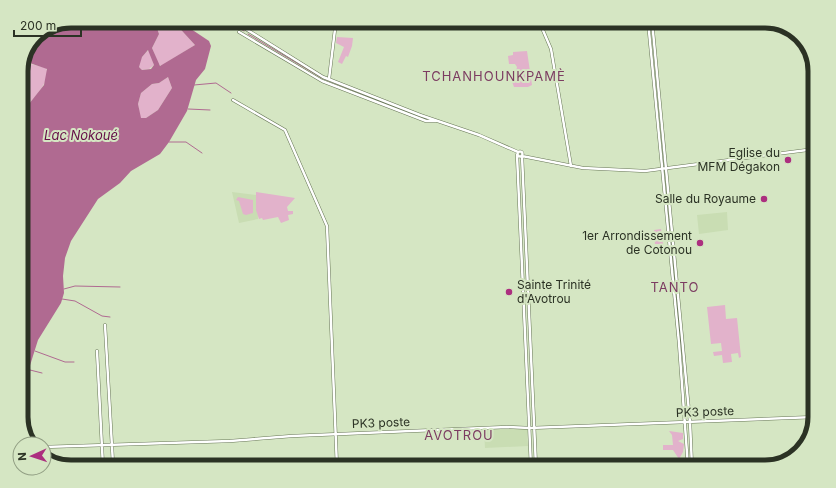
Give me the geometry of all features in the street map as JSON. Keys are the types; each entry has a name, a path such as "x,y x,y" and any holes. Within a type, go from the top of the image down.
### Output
{"street":[{"path":"244,28 329,79 438,120 518,154 571,166 605,170 662,170 808,150"},
{"path":"329,79 335,28"},
{"path":"542,28 551,49 571,166"},
{"path":"649,28 686,422 688,460"},
{"path":"653,28 690,422 692,460"},
{"path":"244,35 247,30"},
{"path":"239,32 322,81 426,122 438,120"},
{"path":"233,100 285,130 327,226 337,460"},
{"path":"518,154 531,460"},
{"path":"522,155 536,460"},
{"path":"105,325 113,460"},
{"path":"97,351 103,460"},
{"name":"PK3 poste","path":"52,447 113,446 335,434 507,427 534,428 808,417"}],"shaded area":[{"path":"157,28 179,28 195,45 161,66 158,63 152,48 159,34"},
{"path":"337,37 353,38 348,57 346,56 342,64 338,62 344,47 336,43"},
{"path":"149,50 154,65 149,69 142,70 139,67 141,59"},
{"path":"527,51 532,85 528,87 514,87 511,79 515,76 517,67 515,64 509,64 508,56 513,55 513,52"},
{"path":"29,63 46,68 46,80 39,92 28,105"},
{"path":"168,77 172,88 158,110 146,118 140,118 138,104 141,93 152,84 159,83"},
{"path":"232,192 257,195 258,219 239,223"},
{"path":"256,192 295,198 287,207 288,211 293,211 293,214 288,215 289,220 281,223 278,217 263,220 262,218 259,219 256,210"},
{"path":"238,197 253,200 253,213 246,215 243,214 239,201 236,200"},
{"path":"727,212 728,230 699,234 697,215"},
{"path":"661,229 663,244 655,244 654,236 656,234 654,230"},
{"path":"725,305 726,319 737,318 741,357 739,358 738,353 731,354 732,362 723,363 722,355 714,356 713,352 722,351 721,343 711,344 707,307"},
{"path":"527,427 528,446 485,448 484,429"},
{"path":"669,431 683,433 683,439 678,441 684,444 683,452 679,459 673,450 663,450 663,445 673,445 672,435"}],"water":[{"name":"Lac Nokoué","path":"157,28 159,34 152,48 160,66 195,45 179,28 190,28 209,41 211,46 205,69 196,80 187,111 169,142 160,154 131,171 120,183 98,199 71,241 65,258 63,276 64,293 61,303 38,340 28,372 28,105 44,85 47,69 29,63 32,52 47,35 63,29","holes":["148,50 154,65 151,69 142,70 139,67 142,57","168,77 172,88 158,110 146,118 141,118 138,104 141,93 152,84 159,83"]}],"waterway":[{"path":"239,28 244,31"},
{"path":"248,34 322,78 418,116"},
{"path":"194,85 216,83 231,93"},
{"path":"188,109 210,110"},
{"path":"423,118 427,119"},
{"path":"169,142 186,142 202,153"},
{"path":"64,289 75,286 120,287"},
{"path":"62,299 75,301 102,316 110,317"},
{"path":"35,351 65,362 74,362"},
{"path":"30,370 42,373"}],"place":[{"name":"Eglise du MFM Dégakon","path":"788,160"},
{"name":"Salle du Royaume","path":"764,199"},
{"name":"1er Arrondissement de Cotonou","path":"700,243"},
{"name":"Sainte Trinité d'Avotrou","path":"509,292"}],"district":[{"name":"TCHANHOUNKPAMÈ","path":"494,76"},
{"name":"TANTO","path":"675,287"},
{"name":"AVOTROU","path":"459,435"}]}
